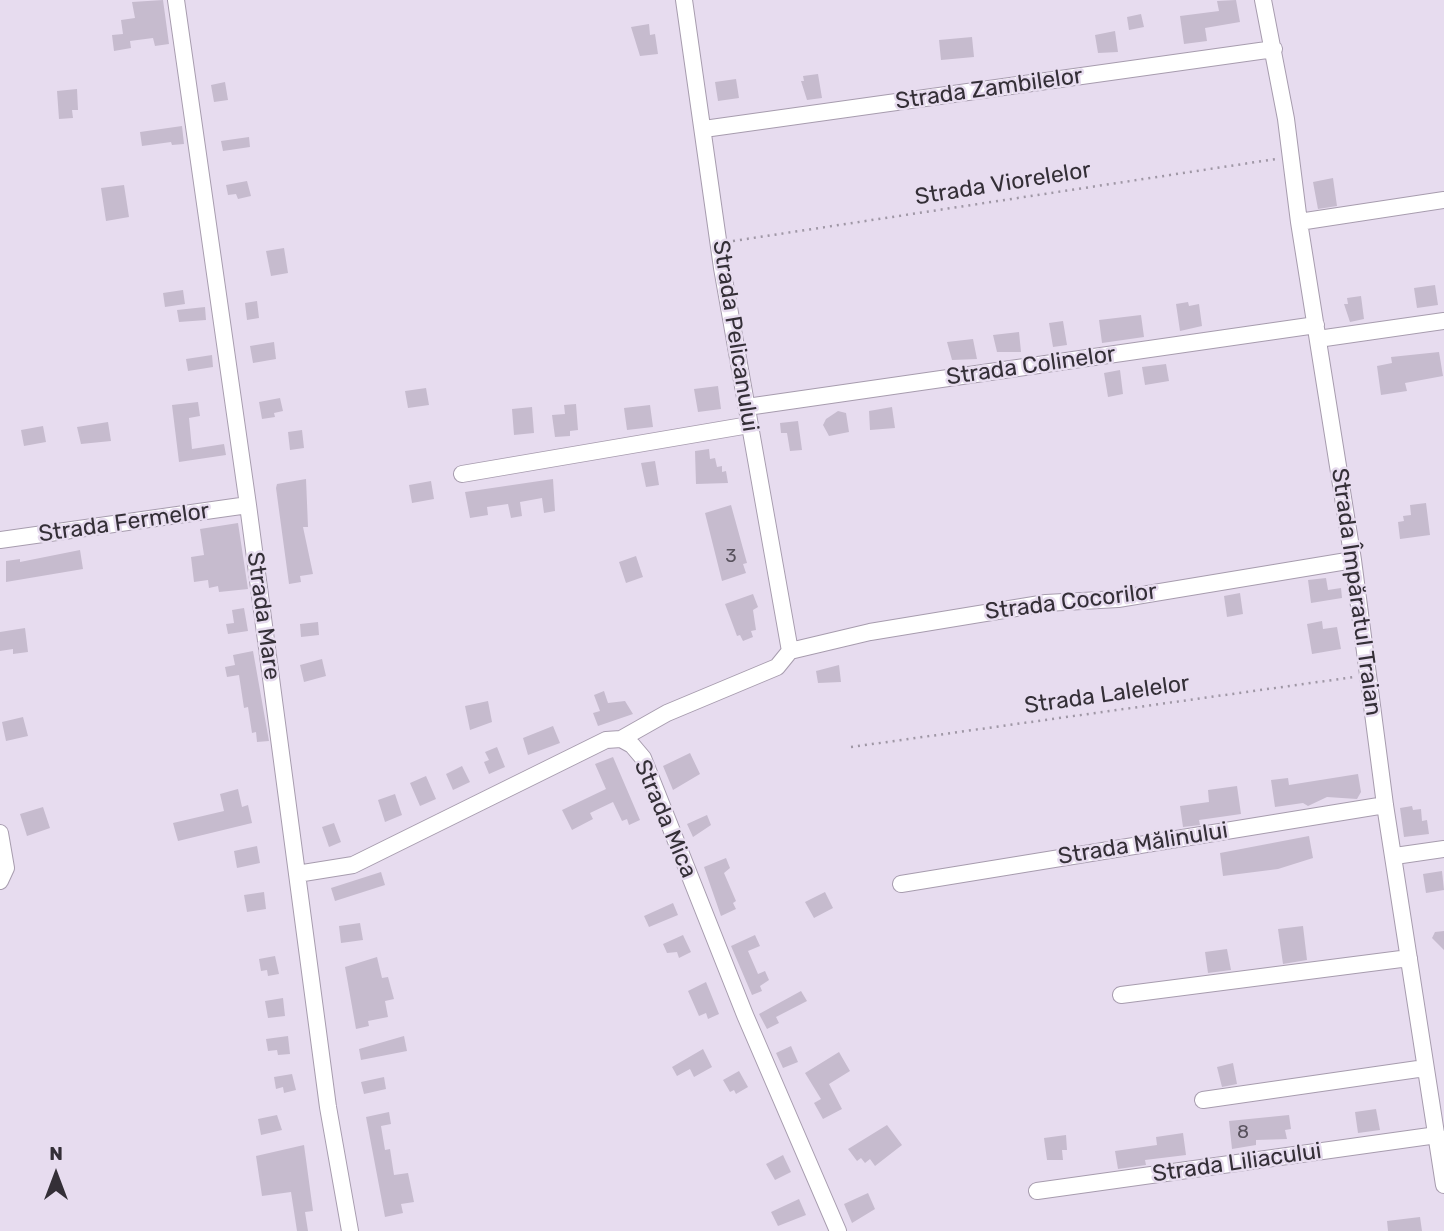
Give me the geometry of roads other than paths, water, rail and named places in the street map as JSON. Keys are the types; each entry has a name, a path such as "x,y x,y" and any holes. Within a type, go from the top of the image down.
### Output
{"street":[{"name":"Strada Mare","path":"176,0 248,505 328,1107 350,1231"},
{"name":"Strada Pelicanului","path":"684,0 719,243 790,651"},
{"name":"Strada Împăratul Traian","path":"1263,0 1275,49 1299,222 1353,560 1385,805 1444,1185"},
{"name":"Strada Zambilelor","path":"704,129 1275,49"},
{"path":"1299,222 1444,200"},
{"name":"Strada Colinelor","path":"747,407 1317,332 1444,321"},
{"path":"462,474 749,425"},
{"name":"Strada Fermelor","path":"0,541 248,505"},
{"name":"Strada Cocorilor","path":"790,651 870,632 1046,603 1118,598 1353,560"},
{"path":"621,739 667,713 777,667 790,651"},
{"name":"Strada Mica","path":"298,874 353,865 606,740 621,739 632,745 643,758 745,1015 838,1231"},
{"name":"Strada Mălinului","path":"901,884 1385,805"},
{"path":"0,833 6,869 0,881"},
{"path":"1395,856 1444,849"},
{"path":"1121,995 1409,958"},
{"path":"1203,1100 1425,1068"},
{"name":"Strada Liliacului","path":"1037,1191 1437,1135"}]}
